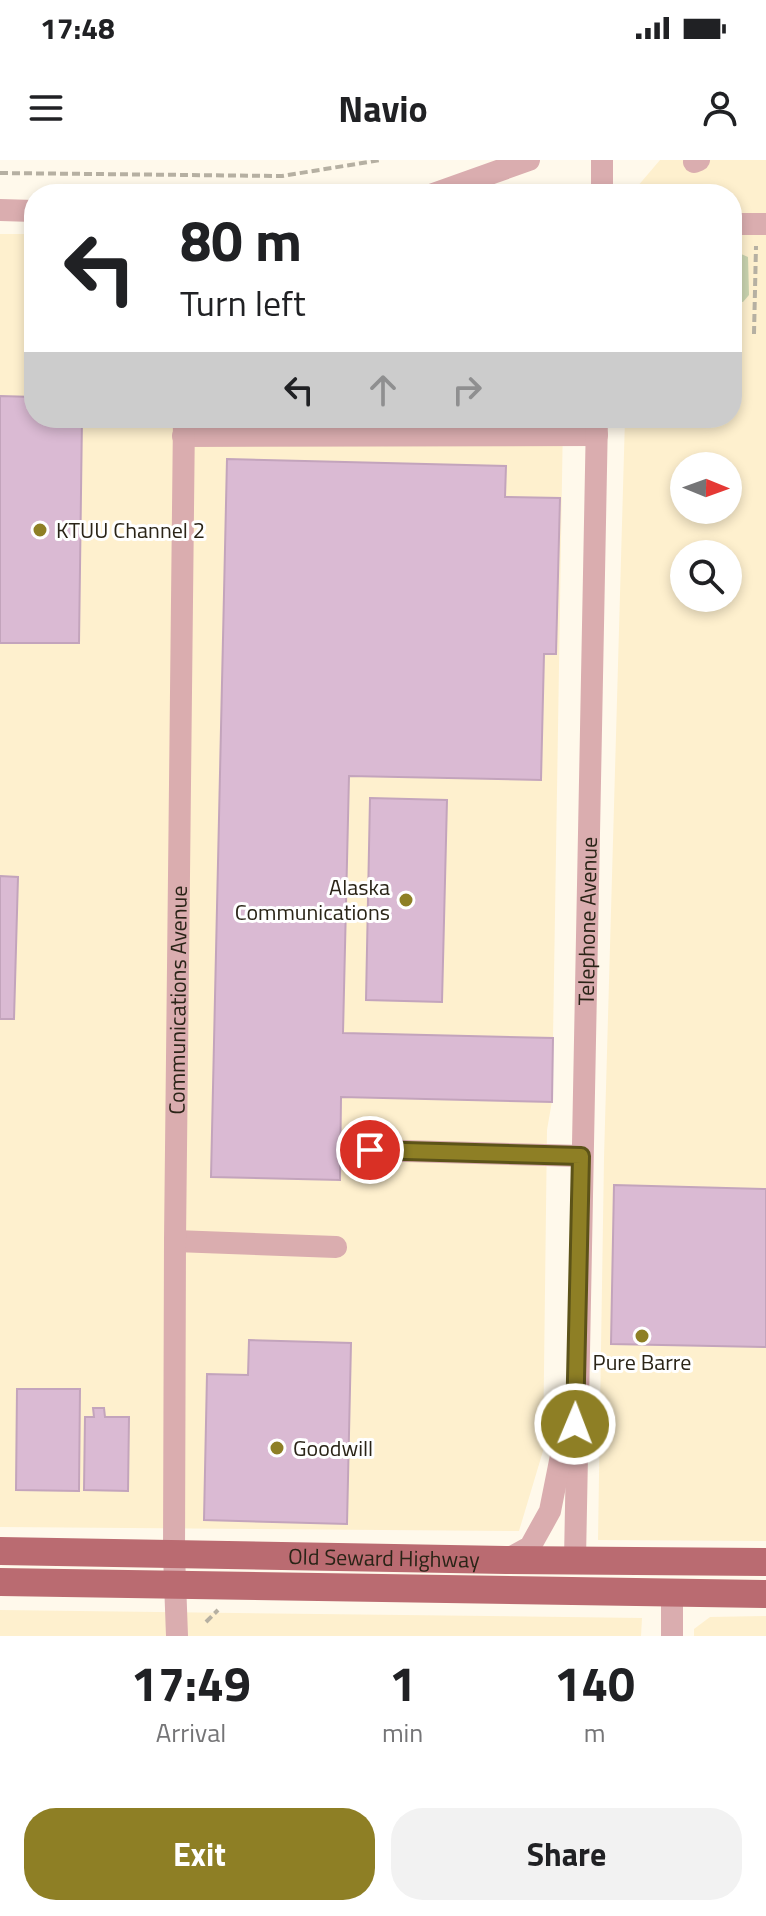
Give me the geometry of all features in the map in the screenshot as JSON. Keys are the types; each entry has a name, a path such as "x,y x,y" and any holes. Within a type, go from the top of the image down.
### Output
{"main road":[{"name":"Old Seward Highway","path":"0,1551 766,1562"},
{"path":"422,1588 482,1578 543,1578 575,1559"},
{"name":"Old Seward Highway","path":"0,1582 766,1594"}],"street":[{"path":"461,184 529,160"},
{"path":"602,160 602,184"},
{"path":"0,210 24,211"},
{"name":"Communications Avenue","path":"177,1636 174,1584 175,1241 184,428"},
{"name":"Telephone Avenue","path":"575,1559 575,1424 597,428"},
{"path":"370,1150 581,1156"},
{"path":"175,1241 336,1247"},
{"name":"Telephone Avenue","path":"506,1560 530,1547 550,1511 564,1441 575,1424"},
{"path":"672,1593 672,1636"}],"path":[{"path":"0,173 282,176 381,160"},
{"path":"754,334 761,224"}],"shaded area":[{"path":"660,160 766,160 766,1541 598,1540 604,1158 625,428 742,428 742,184 640,184"},
{"path":"0,234 24,234 24,428 563,428 552,1101 547,1130 543,1451 519,1531 0,1527"},
{"path":"0,1610 642,1618 641,1636 0,1636"},
{"path":"766,1616 766,1636 694,1636 694,1629 710,1617"}],"green space":[{"path":"742,254 748,257 749,295 743,302"}],"building":[{"name":"KTUU Channel 2","path":"0,396 24,397 24,428 82,428 79,643 0,643"},
{"name":"Alaska Communications","path":"227,459 506,466 505,497 560,498 556,654 544,654 541,780 349,776 343,1033 553,1038 552,1102 341,1097 340,1180 211,1177"},
{"name":"Alaska Communications","path":"370,798 447,800 442,1002 366,1000"},
{"path":"0,876 18,877 14,1019 0,1019"},
{"path":"614,1185 766,1189 766,1347 611,1344"},
{"name":"Goodwill","path":"249,1340 351,1343 347,1524 204,1520 207,1374 248,1375"},
{"path":"17,1389 80,1389 79,1491 16,1490"},
{"path":"93,1408 104,1408 105,1417 129,1417 128,1491 84,1490 85,1417 94,1417"}],"place":[{"name":"KTUU Channel 2","path":"40,530"},
{"name":"Alaska Communications","path":"406,900"},
{"name":"Pure Barre","path":"642,1336"},
{"name":"Goodwill","path":"277,1448"}],"route":[{"path":"370,1150 581,1156 575,1424"}]}
